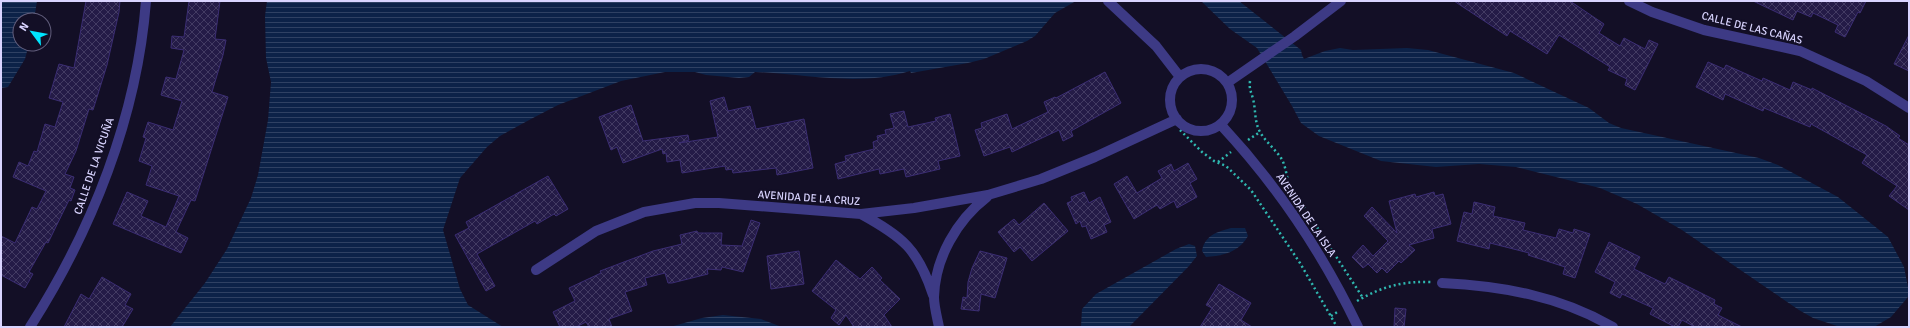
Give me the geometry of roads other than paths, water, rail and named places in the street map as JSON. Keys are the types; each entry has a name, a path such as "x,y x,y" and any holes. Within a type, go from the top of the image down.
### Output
{"street":[{"name":"CALLE DE LA VICUÑA","path":"30,327 62,275 81,238 99,196 118,139 134,75 146,1"},
{"path":"1108,1 1156,46 1180,77"},
{"path":"1227,83 1295,36 1341,1"},
{"name":"CALLE DE LAS CAÑAS","path":"1628,1 1652,12 1704,30 1800,51 1866,81 1909,108"},
{"path":"1205,69 1214,72 1227,83 1231,91 1232,100 1227,118 1221,124 1214,129 1198,132 1174,121 1171,98 1175,84 1180,77 1188,72 1205,69"},
{"name":"AVENIDA DE LA CRUZ","path":"536,270 596,231 644,212 695,203 720,203 862,214 914,208 988,195 1041,178 1095,157 1174,121"},
{"name":"AVENIDA DE LA ISLA","path":"1221,124 1253,159 1276,191 1326,267 1358,327"},
{"path":"934,298 936,278 952,237 972,209 988,195"},
{"path":"862,214 884,227 914,252 925,271 934,298 939,327"},
{"path":"1442,283 1482,285 1525,292 1580,310 1613,327"}],"water":[{"path":"1,1 37,1 35,12 12,12 12,52 27,52 25,59 8,87 1,88"},
{"path":"267,1 1076,1 1055,13 1035,36 1027,41 984,59 968,63 911,73 910,71 891,76 852,79 755,72 749,77 739,78 706,75 695,72 665,72 621,81 558,105 500,136 487,147 460,178 443,230 460,289 468,305 503,327 170,327 205,283 227,249 251,198 258,175 268,120 271,82 266,58 265,16"},
{"path":"1201,1 1239,1 1301,50 1304,59 1325,51 1340,48 1353,50 1407,48 1428,50 1514,73 1589,108 1609,123 1621,128 1759,158 1778,165 1838,197 1888,237 1904,267 1909,292 1908,297 1891,317 1874,327 1840,327 1813,318 1799,310 1682,230 1637,204 1600,188 1516,167 1479,164 1436,167 1381,161 1319,136 1301,123 1257,48 1230,29"},
{"path":"1231,228 1245,228 1248,236 1240,246 1230,252 1218,256 1206,257 1202,251 1206,241 1212,235"},
{"path":"1189,244 1195,246 1197,256 1129,327 1081,327 1082,309 1096,294 1176,249"},
{"path":"723,315 761,319 782,327 670,327 702,318"}]}
